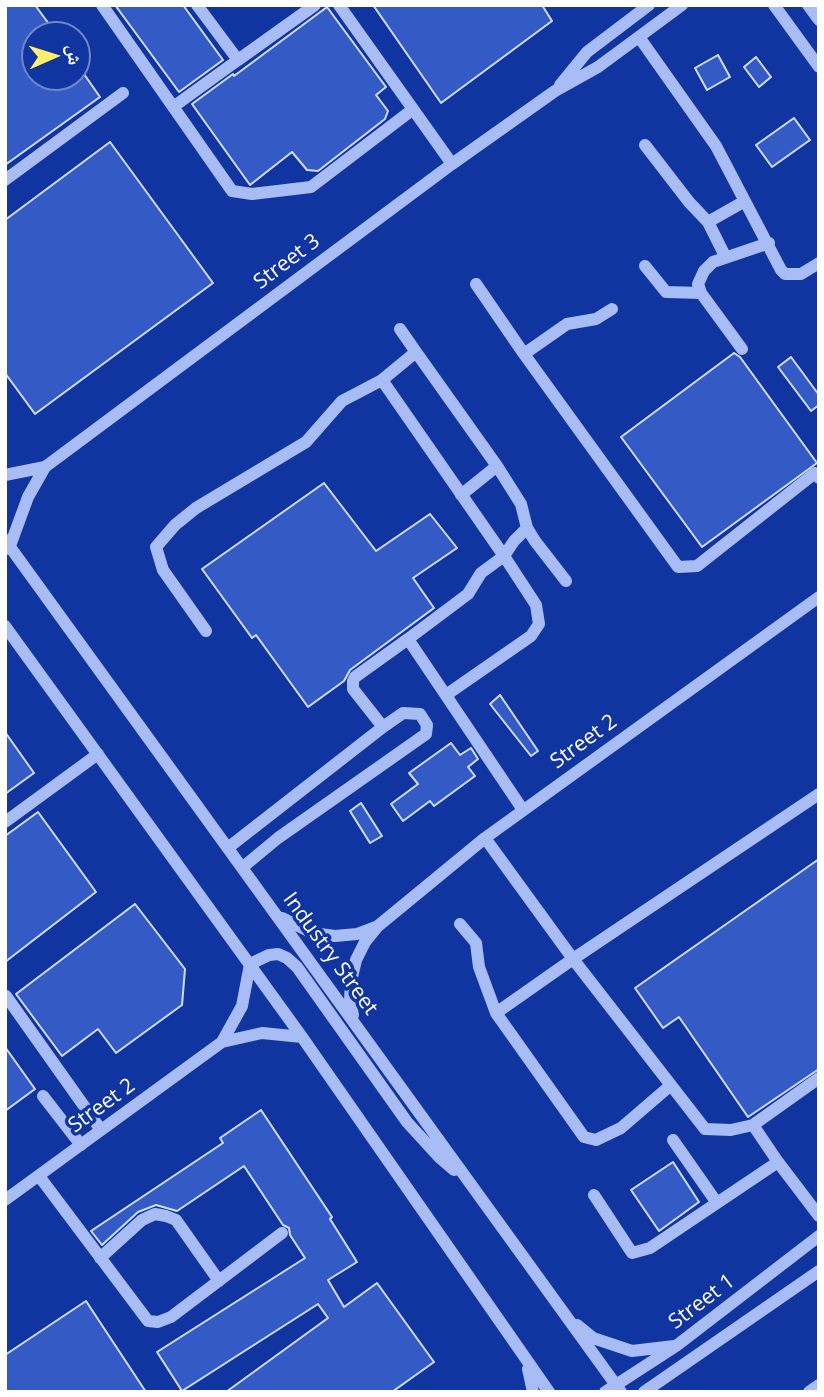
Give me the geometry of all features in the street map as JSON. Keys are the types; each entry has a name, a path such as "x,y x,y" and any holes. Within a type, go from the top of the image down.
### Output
{"street":[{"path":"102,5 232,191 252,194 311,187 412,110"},
{"path":"198,5 237,60"},
{"path":"173,107 315,5"},
{"path":"339,5 452,163"},
{"name":"Street 3","path":"555,90 587,52 649,5"},
{"name":"Street 3","path":"7,545 24,505 45,467 452,163 555,90 598,67 682,5"},
{"path":"767,5 777,9 819,67"},
{"path":"808,5 819,20"},
{"path":"639,37 716,146 769,243 780,270 785,274 801,274 819,263"},
{"path":"5,180 123,93"},
{"path":"645,145 708,222 725,256"},
{"path":"708,222 745,201"},
{"path":"742,349 701,293 698,284 704,271 713,262 769,243"},
{"path":"645,266 666,292 701,293"},
{"path":"476,284 678,567 697,566 818,474"},
{"path":"524,354 567,324 596,319 612,309"},
{"path":"400,329 497,466 521,504 527,528 566,581"},
{"path":"206,631 163,570 156,547 175,525 196,508 306,442 342,401 382,380 416,352"},
{"path":"382,380 536,605 538,624 531,636 446,695"},
{"path":"461,495 497,466"},
{"name":"Street 3","path":"5,475 45,467"},
{"path":"383,727 354,689 355,677 468,594 481,573 503,556 527,528"},
{"name":"Industry Street","path":"7,545 619,1388"},
{"name":"Street 2","path":"355,1021 350,1001 356,960 365,942 378,926 485,838 819,597"},
{"path":"5,626 302,1037 549,1392"},
{"path":"408,639 523,810"},
{"path":"229,848 403,713 419,714 428,725 426,734 278,838 243,867"},
{"path":"5,822 98,754"},
{"path":"496,1013 819,794"},
{"path":"485,838 573,959 705,1129 732,1130 753,1125 819,1078"},
{"name":"Street 2","path":"278,916 313,933 335,936 357,934 378,926"},
{"path":"460,924 476,943 480,967 496,1013 584,1137 596,1140 621,1128 671,1086"},
{"path":"250,964 259,958 278,954 288,958 407,1122 439,1157 468,1181"},
{"name":"Street 2","path":"222,1042 242,1006 250,964"},
{"path":"6,996 101,1130"},
{"name":"Street 2","path":"5,1200 222,1042 262,1033 302,1037"},
{"path":"43,1096 82,1144"},
{"path":"753,1125 819,1216"},
{"path":"673,1140 717,1203"},
{"path":"594,1195 632,1253 650,1248 778,1162"},
{"path":"39,1175 148,1321 158,1322 171,1317 282,1233"},
{"path":"100,1258 142,1220 155,1214 166,1216 176,1220 219,1281"},
{"name":"Street 1","path":"605,1392 619,1388 819,1236"},
{"name":"Street 1","path":"644,1392 819,1272"},
{"path":"563,1314 593,1338 632,1351 676,1346"},
{"path":"523,1356 533,1381 533,1392"},
{"path":"809,1392 819,1385"}],"building":[{"path":"5,5 35,5 47,21 21,21 21,91 91,91 91,84 100,97 5,165"},
{"path":"115,5 183,5 223,60 179,92"},
{"path":"373,5 542,5 552,21 441,103"},
{"path":"327,7 386,87 376,95 388,111 385,119 318,171 307,170 292,152 250,185 192,104"},
{"path":"718,55 730,77 707,90 695,68"},
{"path":"756,57 771,77 759,87 744,67"},
{"path":"794,118 810,140 772,167 756,145"},
{"path":"110,142 213,283 35,414 5,373 5,220"},
{"path":"734,353 740,357 817,463 702,547 621,437"},
{"path":"791,357 819,395 819,405 811,411 778,367"},
{"path":"324,483 376,551 430,514 457,548 413,578 434,608 350,670 344,681 308,707 256,635 252,638 202,569"},
{"path":"500,695 538,751 531,756 490,704"},
{"path":"5,732 34,773 5,794"},
{"path":"451,743 460,755 471,748 478,759 468,767 475,776 434,806 430,801 403,821 391,804 418,784 409,773"},
{"path":"361,803 382,836 370,843 350,811"},
{"path":"38,812 96,892 5,962 5,836"},
{"path":"819,859 819,1069 748,1117 679,1017 663,1028 635,988"},
{"path":"135,904 185,969 182,1005 116,1053 98,1029 62,1056 16,994"},
{"path":"5,1047 35,1089 5,1111"},
{"path":"261,1110 332,1217 330,1219 357,1262 328,1280 344,1307 377,1283 434,1362 392,1392 226,1392 328,1318 318,1304 182,1391 157,1352 305,1258 290,1235 289,1228 283,1225 244,1166 177,1211 156,1205 138,1212 102,1245 91,1231 223,1143 220,1138"},
{"path":"673,1162 699,1202 659,1231 631,1190"},
{"path":"86,1301 146,1392 5,1392 5,1355"}]}
